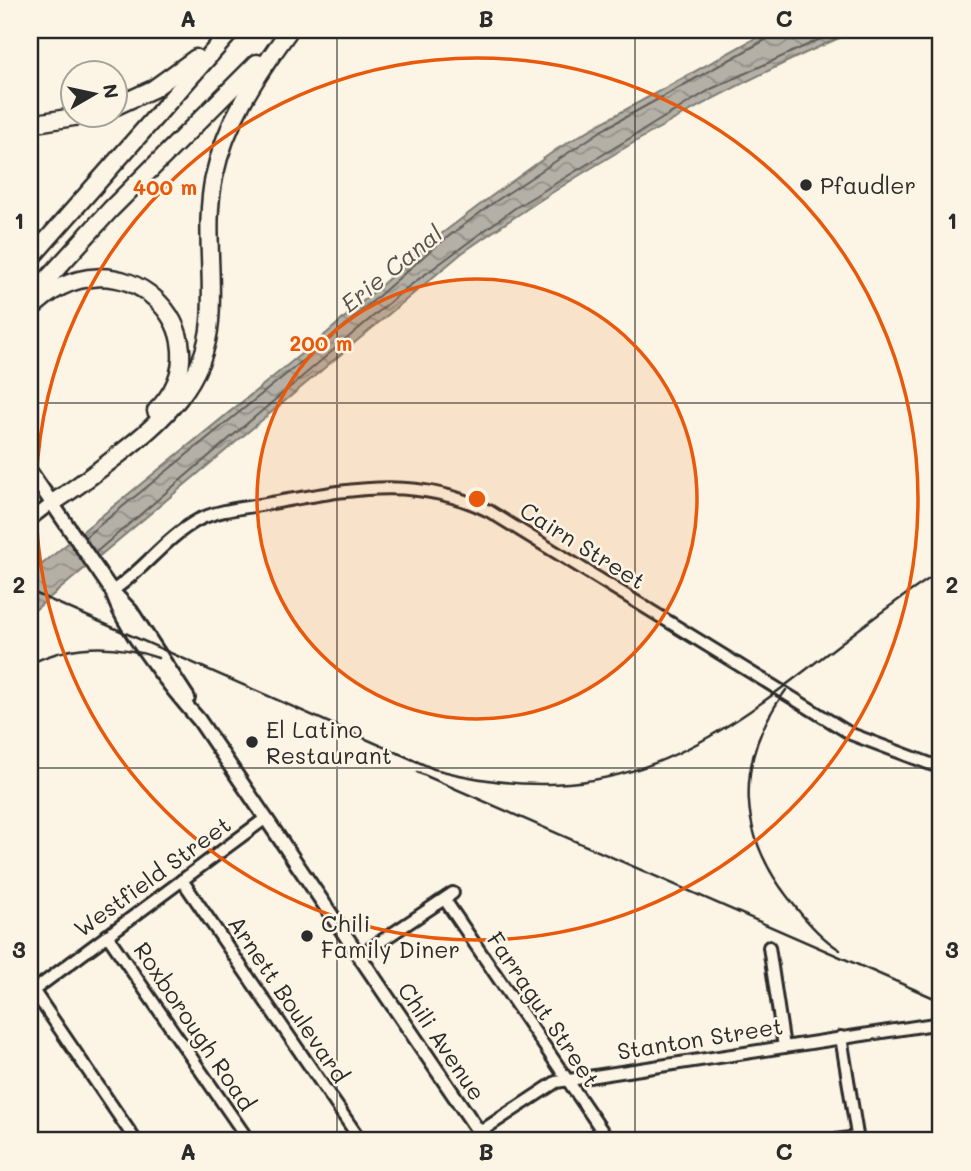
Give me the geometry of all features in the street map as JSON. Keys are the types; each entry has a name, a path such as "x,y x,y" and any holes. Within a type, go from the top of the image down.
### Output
{"highway":[{"path":"130,99 176,75 225,30"},
{"path":"30,259 232,30"},
{"path":"30,298 111,209 288,31"},
{"path":"52,503 73,490 156,425 192,383 203,353 210,319 209,210 219,154 241,100 288,31"},
{"path":"30,124 60,119"},
{"path":"30,310 48,295 75,281 103,276 130,281 152,294 166,310 176,327 180,350 177,376 162,405 69,482 52,503"}],"main road":[{"name":"Chili Avenue","path":"30,471 112,591 129,607 199,720 482,1137"}],"street":[{"name":"Cairn Street","path":"112,591 183,530 213,514 357,488 397,486 438,493 489,511 850,734 941,768"},
{"path":"30,520 52,503"},
{"name":"Westfield Street","path":"31,992 266,818"},
{"name":"Arnett Boulevard","path":"182,880 361,1141"},
{"name":"Farragut Street","path":"359,956 449,896 609,1141"},
{"name":"Roxborough Road","path":"107,935 248,1141"},
{"path":"769,947 784,1046"},
{"path":"31,992 136,1141"},
{"name":"Stanton Street","path":"466,1141 482,1137 552,1083 941,1023"},
{"path":"829,1141 858,1139 841,1037"}],"water":[{"path":"770,30 857,30 753,78 654,131 557,189 462,253 30,614 30,574 327,333 428,244 557,149"}],"railway":[{"path":"30,591 434,769 517,783 589,781 652,764 710,736 765,700 941,571"},
{"path":"30,664 62,652 93,648 125,650 158,658"},
{"path":"786,690 769,717 757,744 750,772 752,826 761,853 775,879 809,924 840,950"},
{"path":"417,772 941,1001"}],"place":[{"name":"Pfaudler","path":"806,185"},
{"name":"El Latino Restaurant","path":"252,742"},
{"name":"Chili Family Diner","path":"307,936"}],"water label":[{"name":"Erie Canal","path":"391,268"}]}
